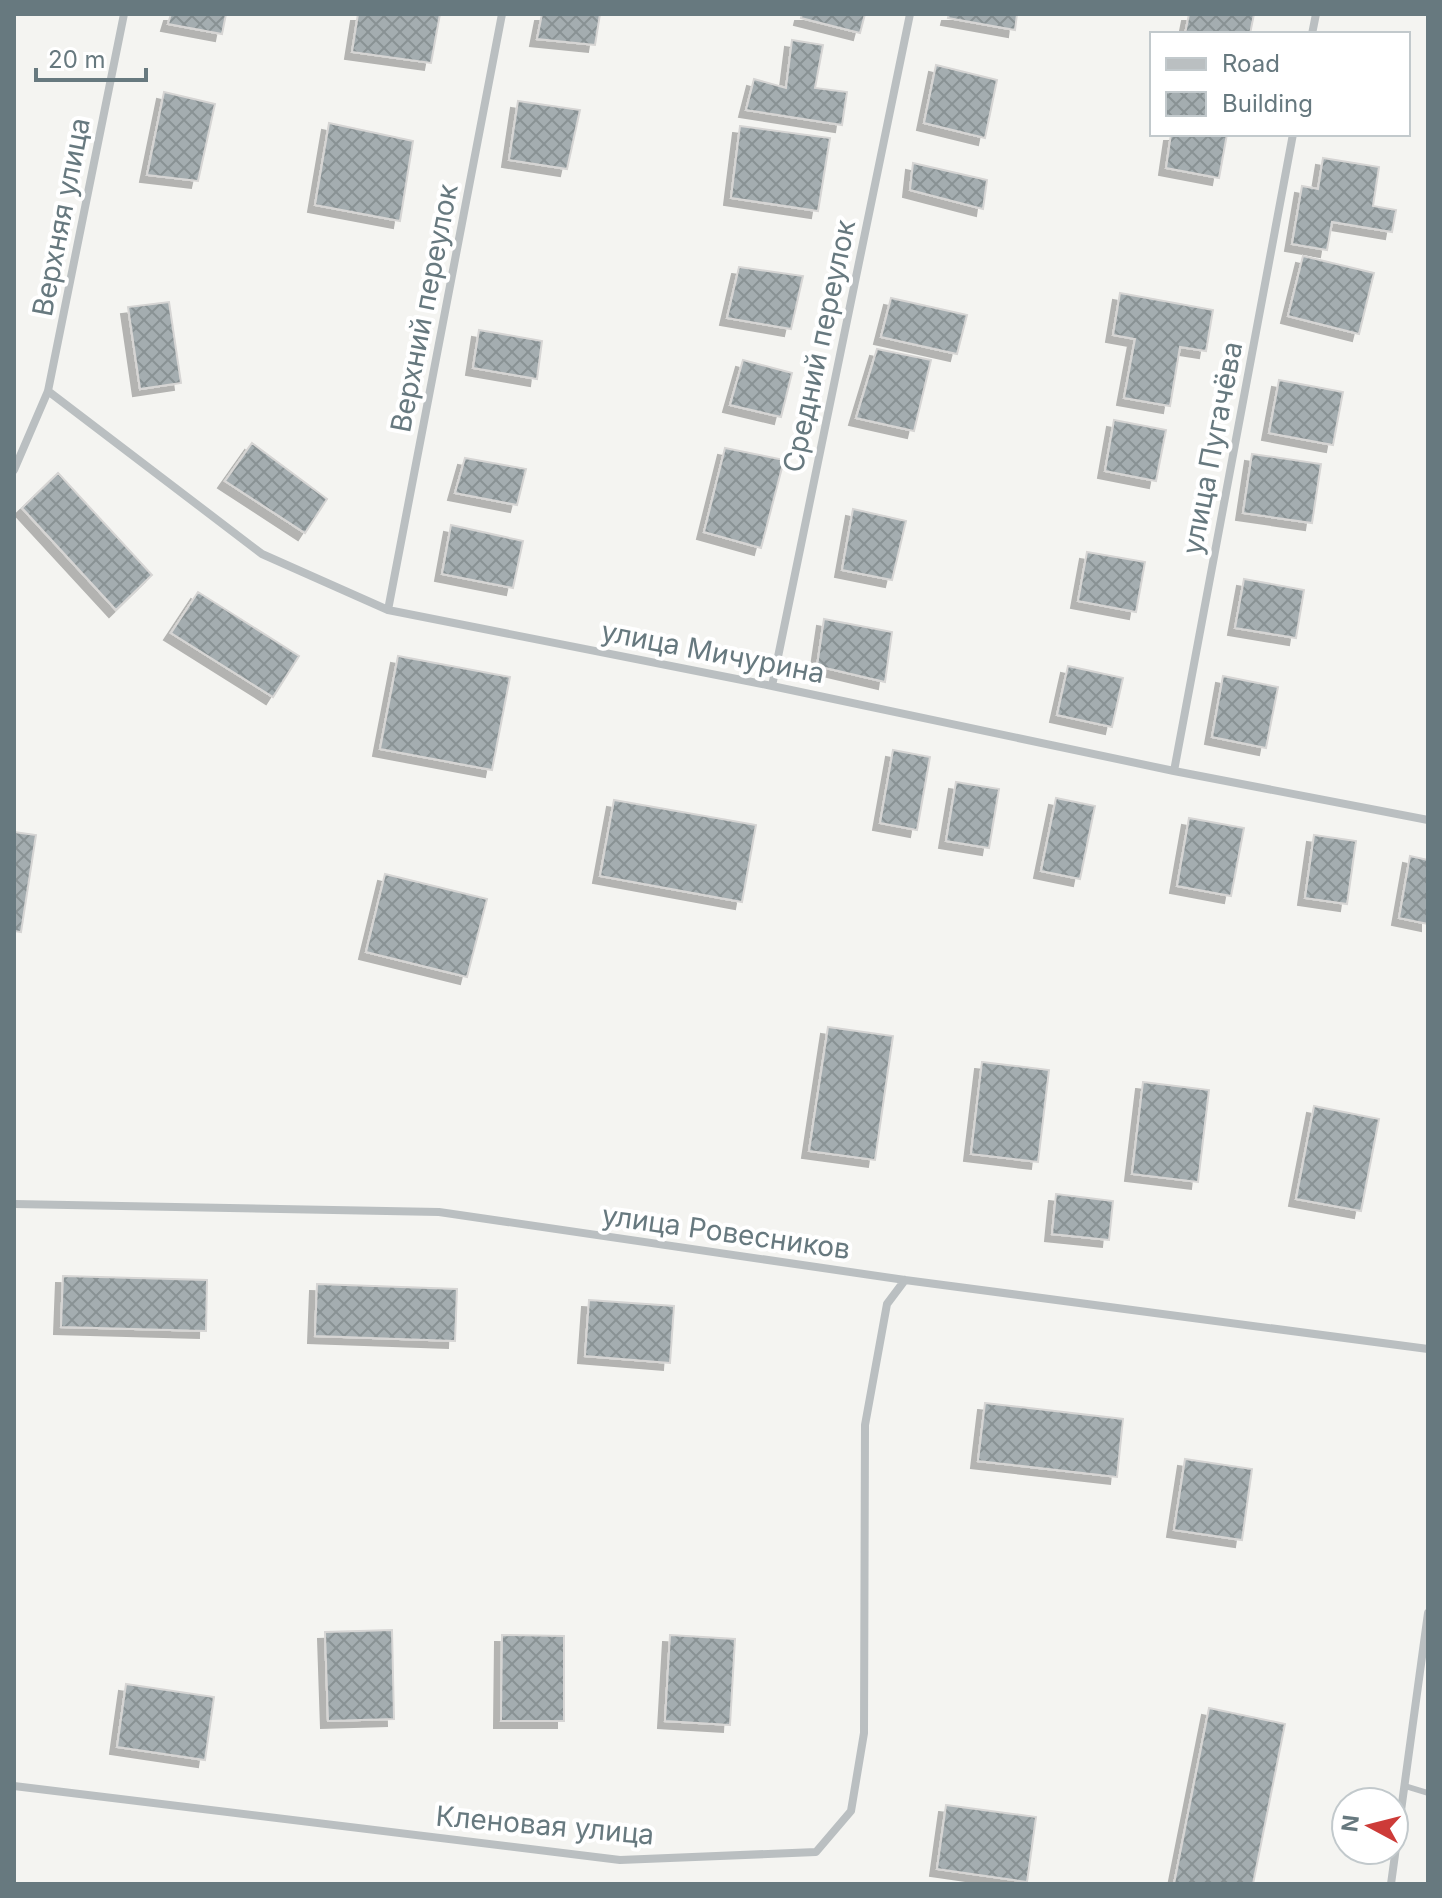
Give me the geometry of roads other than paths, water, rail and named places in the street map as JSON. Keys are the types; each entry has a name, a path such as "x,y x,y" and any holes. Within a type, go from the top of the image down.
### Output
{"street":[{"name":"Верхняя улица","path":"14,470 48,391 124,14"},
{"name":"Верхний переулок","path":"388,610 502,14"},
{"name":"Средний переулок","path":"772,686 910,14"},
{"name":"улица Пугачёва","path":"1174,771 1293,136"},
{"name":"улица Мичурина","path":"48,391 262,554 388,610 1428,820"},
{"name":"улица Ровесников","path":"14,1204 439,1212 905,1280 1428,1349"},
{"name":"Кленовая улица","path":"14,1786 620,1860 816,1852 851,1811 864,1733 865,1425 887,1304 905,1280"},
{"path":"1405,1786 1428,1613"}]}
